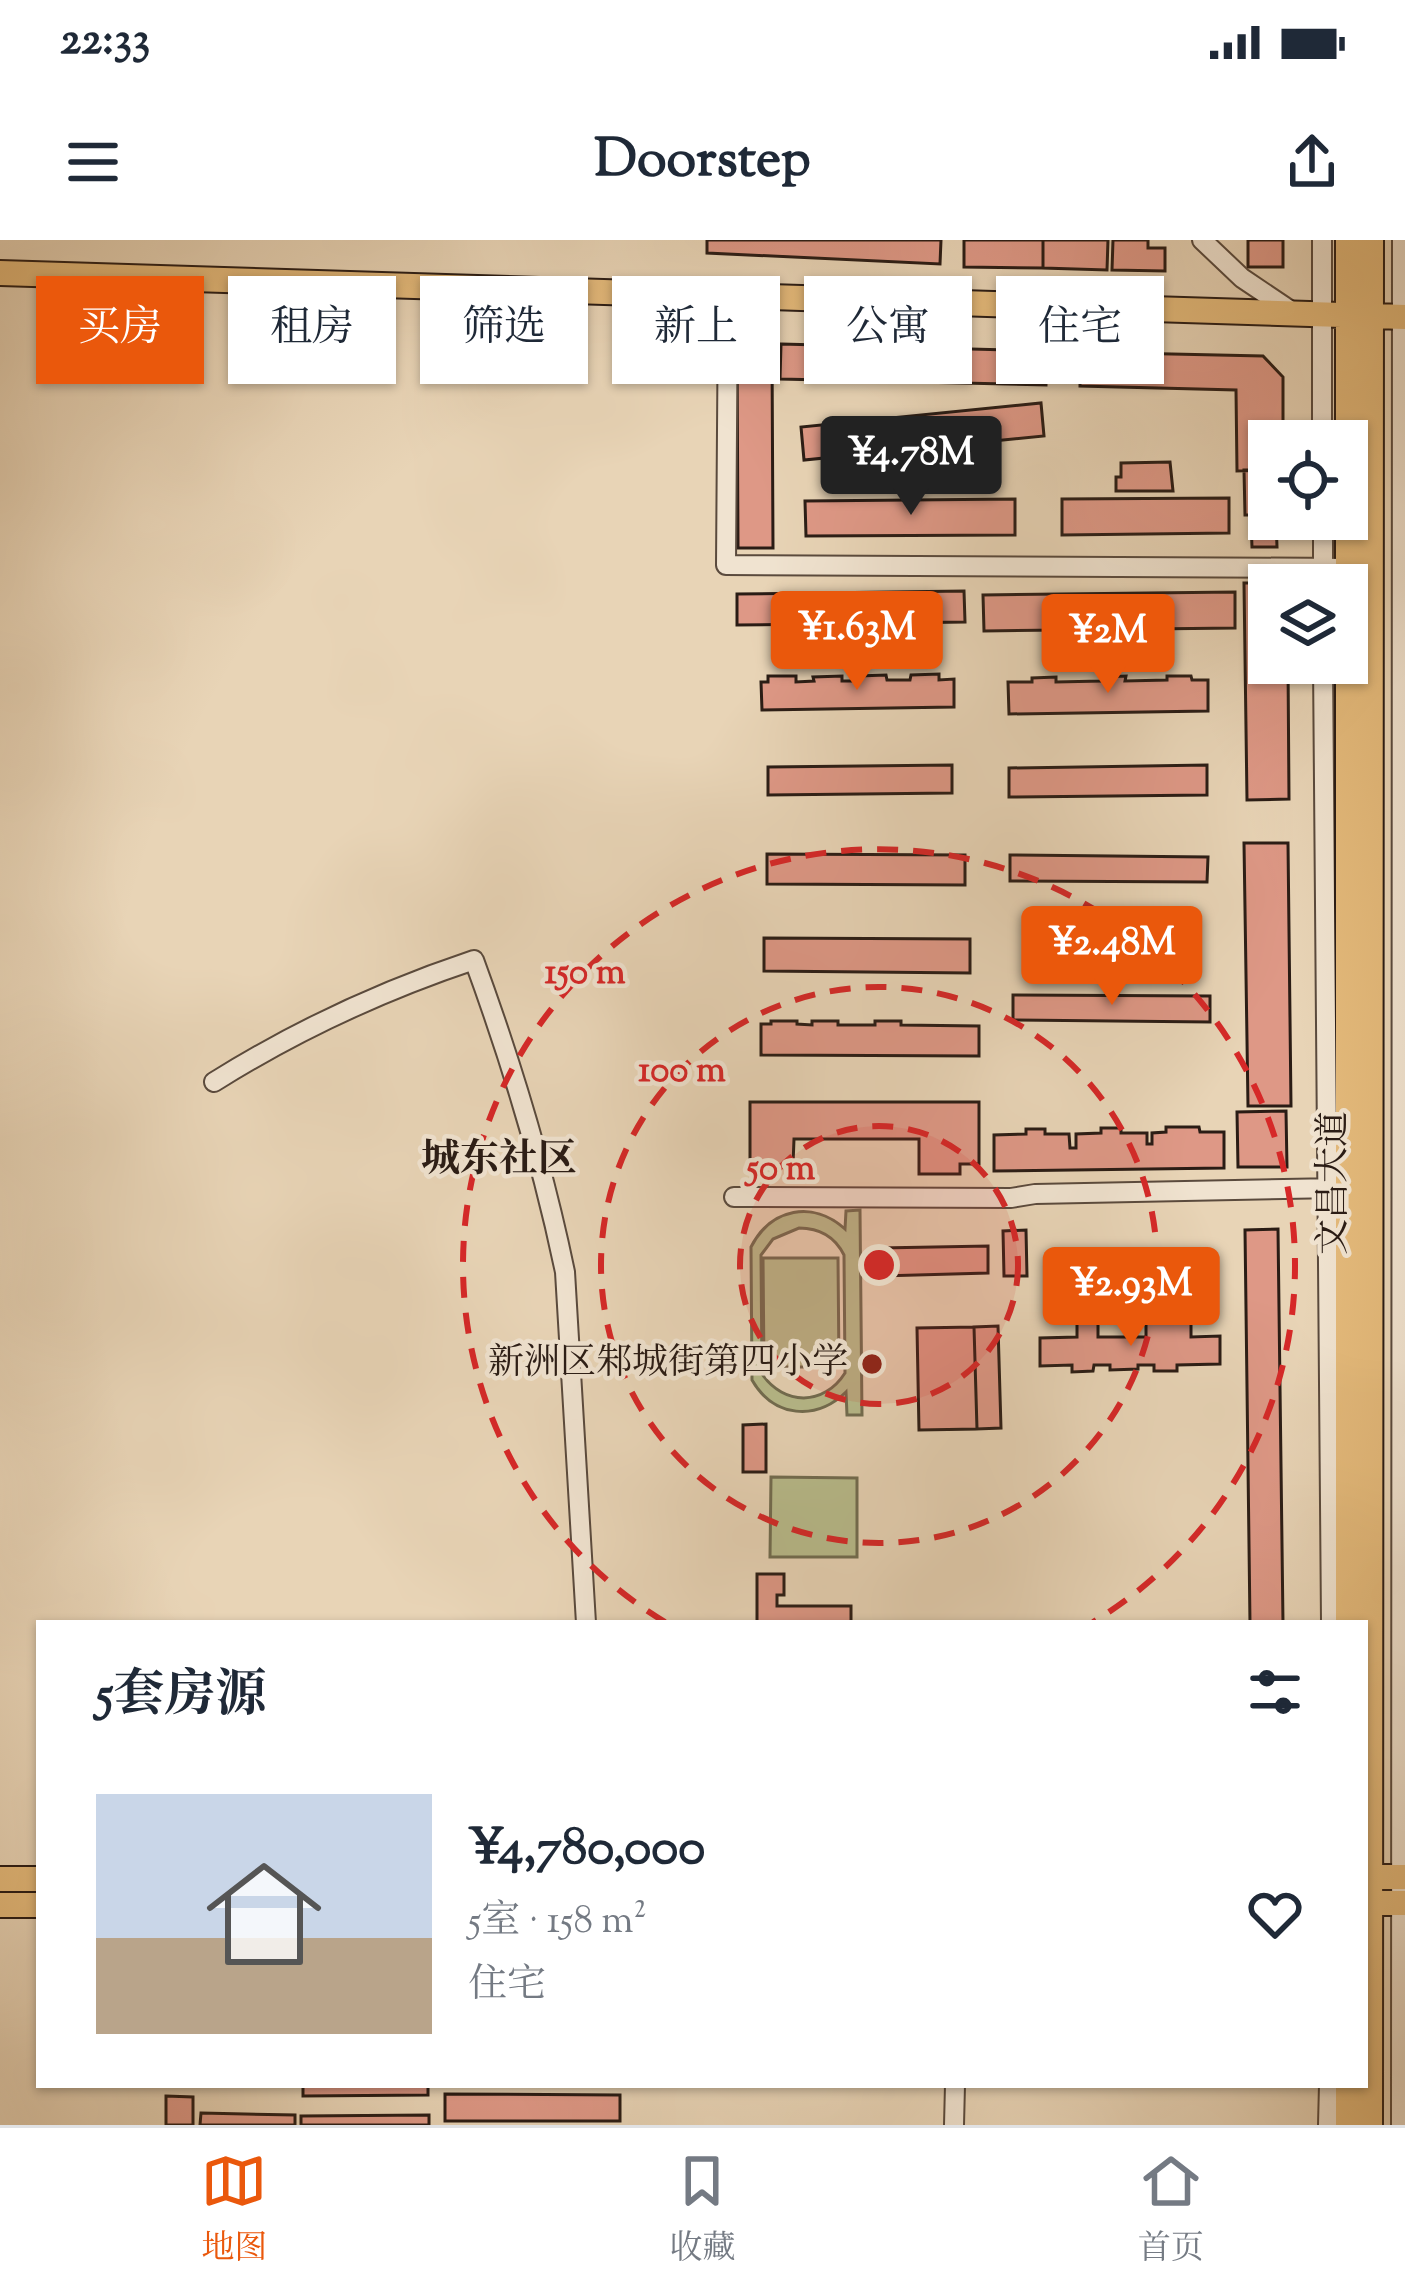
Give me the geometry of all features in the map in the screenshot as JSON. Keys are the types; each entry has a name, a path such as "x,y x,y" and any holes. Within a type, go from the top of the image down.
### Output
{"main road":[{"name":"文昌大道","path":"1348,240 1360,315 1348,1620"},
{"name":"文昌大道","path":"1332,564 1371,240"},
{"path":"0,273 612,292"},
{"path":"780,298 1404,317"},
{"name":"文昌大道","path":"1334,684 1361,1620"},
{"path":"1368,1877 1403,1877"},
{"name":"文昌大道","path":"1368,1877 1370,2125"},
{"path":"0,1879 36,1879"},
{"path":"1368,1904 1402,1903"},
{"path":"0,1905 36,1905"},
{"path":"1348,2088 1348,2125"}],"street":[{"path":"1202,240 1242,278 1294,313"},
{"path":"1322,240 1322,420"},
{"path":"1401,2125 1402,240"},
{"path":"727,384 726,565 1248,573"},
{"path":"1324,684 1349,1188 1331,1620"},
{"path":"214,1082 334,1014 474,960 509,1058 565,1272 586,1620"},
{"path":"734,1197 1011,1198 1403,1187"},
{"path":"954,2125 955,2088"},
{"path":"1328,2125 1329,2088"}],"green space":[{"path":"860,1210 862,1415 847,1415 846,1392 822,1408 784,1408 761,1393 752,1380 751,1247 770,1224 794,1212 820,1214 845,1229 846,1211","holes":["799,1228 826,1235 844,1255 845,1373 826,1392 804,1398 781,1392 762,1374 761,1255 773,1239"]},
{"path":"763,1258 838,1258 839,1367 764,1367"},
{"path":"771,1477 857,1478 857,1557 770,1557"}],"building":[{"path":"707,240 941,240 940,264 707,253"},
{"path":"964,240 1043,240 1043,268 964,267"},
{"path":"1043,240 1108,240 1107,270 1043,268"},
{"path":"1113,240 1148,240 1148,248 1165,248 1165,271 1112,270"},
{"path":"1248,240 1283,240 1283,267 1248,267"},
{"path":"781,344 804,345 804,380 780,379"},
{"path":"972,349 996,350 996,384 972,383"},
{"path":"1164,354 1263,356 1283,377 1283,420 1248,420 1248,471 1237,471 1236,390 1080,386 1164,384"},
{"path":"737,384 772,384 773,548 738,548"},
{"path":"1041,403 1044,436 804,460 801,427"},
{"path":"1170,462 1173,491 1116,491 1121,463"},
{"path":"1244,470 1248,470 1248,515"},
{"path":"1229,498 1229,533 1062,535 1062,499"},
{"path":"1015,499 1015,535 806,536 805,501"},
{"path":"1252,540 1277,540 1277,547 1252,547"},
{"path":"1244,583 1248,583 1248,684 1288,684 1289,799 1247,800"},
{"path":"964,591 965,622 737,625 737,594"},
{"path":"1235,592 1235,628 984,631 983,595"},
{"path":"939,674 939,680 954,679 954,707 762,710 761,682 768,682 768,676 796,676 796,682 842,676 842,681 858,681 858,676 886,675 887,680 910,680 911,675"},
{"path":"1126,676 1125,681 1167,680 1167,676 1208,680 1208,711 1009,714 1008,682 1056,677 1056,682 1101,681 1101,677"},
{"path":"952,765 952,793 768,795 768,767"},
{"path":"1207,765 1207,795 1009,797 1009,768"},
{"path":"1244,843 1288,843 1291,1106 1248,1106"},
{"path":"767,854 965,855 965,885 767,884"},
{"path":"1010,855 1208,857 1207,882 1010,881"},
{"path":"764,938 970,939 970,973 764,971"},
{"path":"1013,995 1210,996 1210,1022 1013,1020"},
{"path":"761,1024 979,1026 979,1056 761,1055"},
{"path":"750,1102 979,1102 979,1164 960,1164 960,1174 919,1174 919,1139 794,1139 793,1165 750,1165"},
{"path":"1286,1111 1287,1167 1238,1167 1237,1112"},
{"path":"1166,1127 1224,1132 1224,1168 994,1171 994,1135 1045,1129 1045,1134 1069,1134 1070,1148 1076,1148 1076,1134 1101,1133 1101,1128 1147,1133 1147,1144 1152,1144 1152,1133 1166,1132"},
{"path":"1278,1229 1283,1620 1250,1620 1245,1230"},
{"path":"1026,1230 1027,1276 1004,1276 1003,1231"},
{"path":"988,1246 988,1273 881,1276 880,1248"},
{"path":"1077,1323 1098,1323 1098,1337 1146,1337 1146,1323 1191,1323 1191,1337 1220,1336 1220,1364 1177,1365 1177,1371 1154,1371 1154,1365 1110,1370 1110,1365 1094,1365 1093,1371 1072,1372 1072,1365 1040,1366 1040,1338 1077,1337"},
{"path":"998,1326 1001,1428 977,1429 974,1327"},
{"path":"974,1327 977,1429 919,1430 917,1328"},
{"path":"766,1424 766,1472 743,1472 743,1425"},
{"path":"757,1574 784,1574 784,1595 777,1595 777,1606 851,1606 851,1620 757,1620"},
{"path":"303,2088 428,2088 428,2095 303,2096"},
{"path":"445,2094 620,2095 620,2121 445,2121"},
{"path":"166,2096 193,2097 193,2125 166,2125"},
{"path":"201,2113 295,2115 295,2125 200,2125"},
{"path":"429,2115 429,2125 301,2125 301,2116"}],"place":[{"name":"新洲区邾城街第四小学","path":"872,1364"}],"district":[{"name":"城东社区","path":"499,1162"}]}
